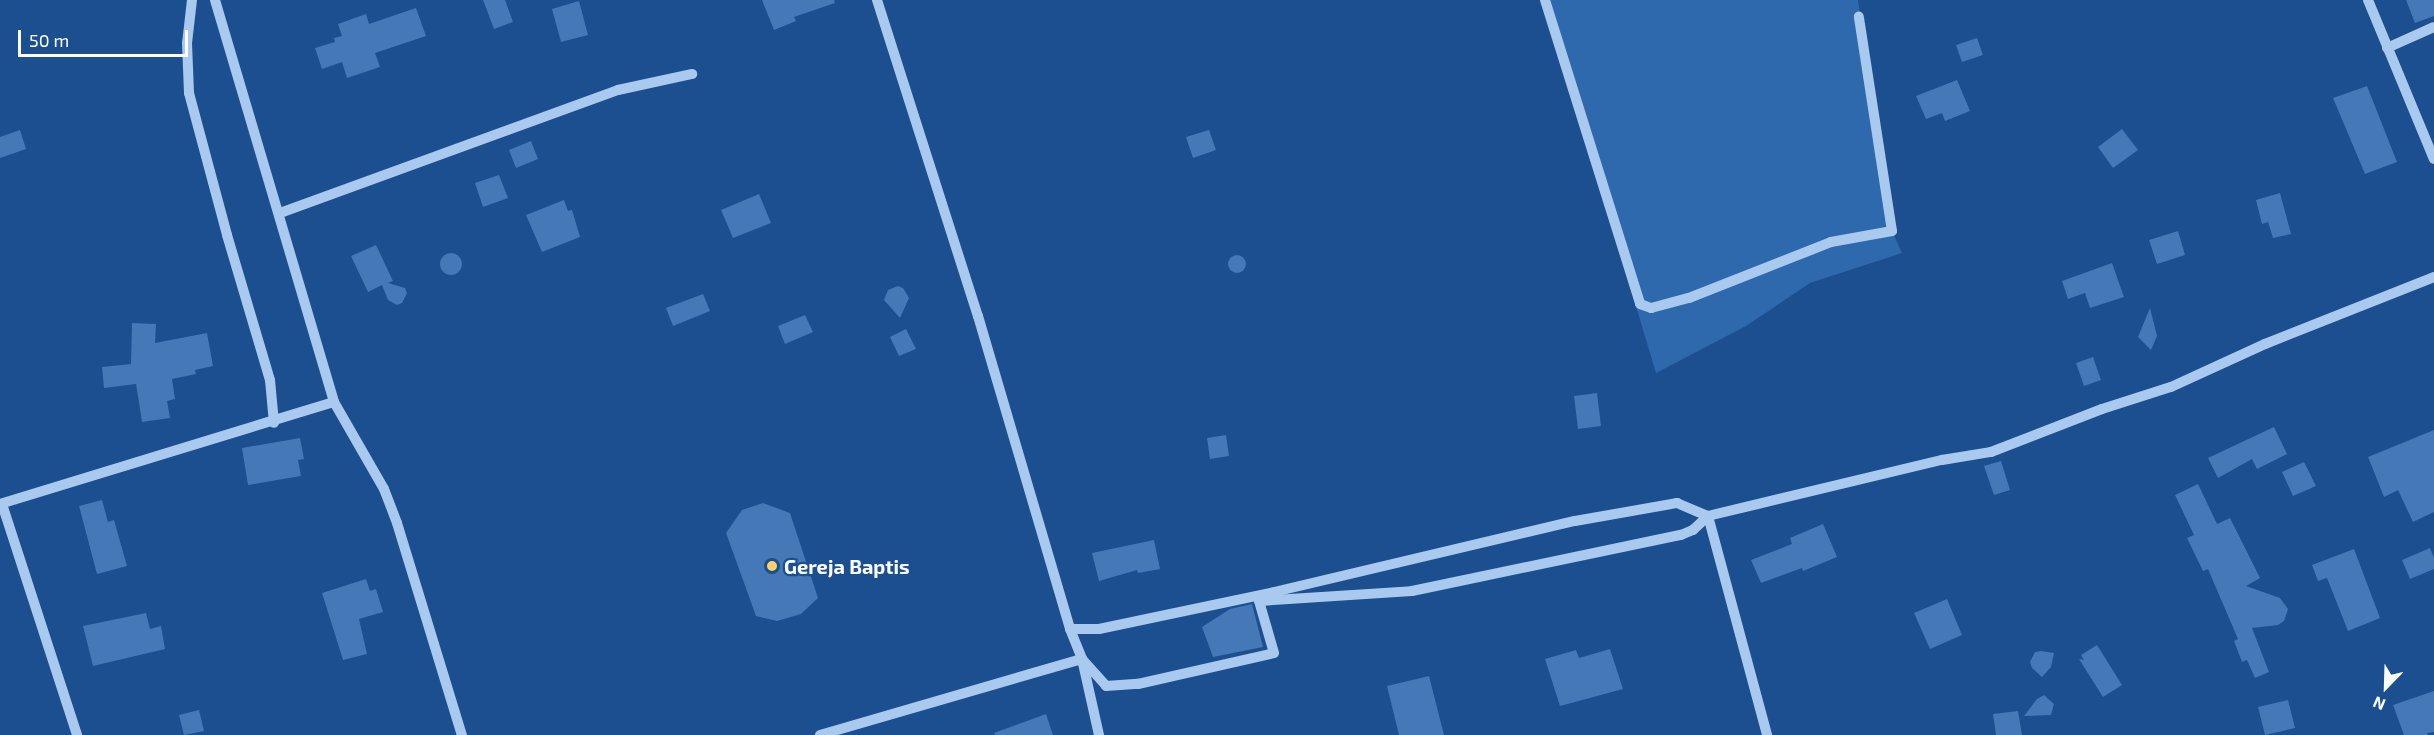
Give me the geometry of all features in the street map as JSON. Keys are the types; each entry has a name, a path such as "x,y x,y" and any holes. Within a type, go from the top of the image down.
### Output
{"street":[{"path":"192,0 187,43 189,93 227,235 270,380 274,423"},
{"path":"216,0 334,402 384,489 397,523 462,735"},
{"path":"877,0 978,316 1070,629 1082,659 1099,735"},
{"path":"1545,0 1640,304 1651,308 1689,298 1831,242 1892,231 1859,17"},
{"path":"2368,0 2434,159"},
{"path":"2387,48 2434,27"},
{"path":"280,213 618,90 692,74"},
{"path":"1082,659 1106,686 1138,684 1274,653 1259,601 1412,591 1681,535 1693,530 1708,516 1942,460 1991,452 2102,409 2171,387 2265,344 2434,277"},
{"path":"78,735 1,504 274,423 334,402"},
{"path":"1070,629 1099,629 1119,625 1274,592 1575,521 1663,505 1677,503 1708,516"},
{"path":"1708,516 1767,735"},
{"path":"820,735 1082,659"}],"shaded area":[{"path":"1544,0 1858,0 1892,231 1902,253 1810,283 1746,326 1656,373"}],"building":[{"path":"483,0 505,0 513,22 494,29"},
{"path":"762,0 834,0 835,3 794,17 796,21 774,30"},
{"path":"2406,0 2434,0 2434,16 2415,23"},
{"path":"579,1 588,35 561,42 552,9"},
{"path":"416,8 426,36 375,53 380,67 347,78 342,62 322,69 315,48 335,42 334,38 342,36 338,24 366,14 369,24"},
{"path":"1977,38 1983,55 1962,62 1956,45"},
{"path":"1957,80 1970,111 1945,121 1942,113 1926,119 1916,96"},
{"path":"2367,86 2397,162 2365,174 2333,98"},
{"path":"2122,129 2138,150 2113,168 2098,147"},
{"path":"20,130 26,149 0,158 0,137"},
{"path":"1209,130 1216,150 1193,158 1186,137"},
{"path":"531,141 538,159 516,168 509,150"},
{"path":"499,175 508,198 483,207 475,183"},
{"path":"2280,193 2291,234 2273,238 2268,222 2262,224 2256,200"},
{"path":"759,194 771,223 733,238 721,210"},
{"path":"564,200 568,211 572,210 580,237 542,252 526,215"},
{"path":"2178,231 2185,255 2157,264 2149,240"},
{"path":"376,245 393,281 388,283 405,288 407,293 402,303 397,305 388,300 382,285 368,292 351,256"},
{"path":"451,253 459,256 462,264 459,272 451,275 443,272 440,264 443,256"},
{"path":"1237,255 1243,258 1246,264 1243,270 1237,273 1231,270 1228,264 1231,258"},
{"path":"2112,263 2124,297 2090,308 2085,293 2068,299 2062,281"},
{"path":"898,286 903,288 909,298 900,318 884,300 888,290"},
{"path":"703,294 710,311 673,326 666,308"},
{"path":"2150,308 2157,336 2151,350 2138,337"},
{"path":"805,315 813,332 785,344 778,326"},
{"path":"132,323 156,324 155,343 207,333 213,366 195,370 196,374 172,379 175,399 167,401 170,418 142,422 136,384 104,388 102,367 131,364"},
{"path":"906,329 916,349 899,356 890,337"},
{"path":"2093,357 2101,380 2084,386 2076,363"},
{"path":"1597,393 1601,426 1578,429 1574,396"},
{"path":"2274,427 2287,454 2257,469 2252,459 2218,478 2208,458"},
{"path":"2434,430 2434,512 2413,522 2398,490 2384,497 2368,457"},
{"path":"1226,435 1229,456 1210,459 1207,438"},
{"path":"300,438 304,459 298,460 301,476 248,485 242,448"},
{"path":"2001,461 2010,490 1994,495 1984,466"},
{"path":"2304,462 2316,486 2293,496 2282,472"},
{"path":"2198,484 2217,524 2230,518 2260,578 2246,586 2280,598 2288,609 2284,621 2278,625 2252,628 2269,672 2255,678 2247,660 2242,662 2234,641 2238,639 2208,569 2203,571 2187,538 2194,535 2175,495"},
{"path":"102,500 108,522 114,520 127,566 97,574 79,506"},
{"name":"Gereja Baptis","path":"763,503 790,513 818,598 801,614 777,621 756,616 726,533 742,510"},
{"path":"1823,524 1837,557 1803,571 1802,568 1761,583 1751,560 1792,544 1790,538"},
{"path":"1154,540 1160,569 1138,573 1137,570 1099,581 1092,553"},
{"path":"2430,548 2434,558 2434,569 2410,579 2402,560"},
{"path":"2354,549 2380,618 2348,631 2327,578 2318,581 2312,565"},
{"path":"366,579 370,591 376,589 383,612 359,619 367,654 343,660 322,593"},
{"path":"1947,599 1962,635 1930,649 1914,613"},
{"path":"1252,604 1263,647 1213,657 1202,627 1230,609"},
{"path":"146,613 150,629 161,626 165,649 93,666 83,626"},
{"path":"2097,645 2122,685 2103,697 2079,659 2084,660 2081,655"},
{"path":"1610,649 1623,689 1560,706 1545,659 1576,650 1579,658"},
{"path":"2035,652 2054,653 2051,667 2042,677 2032,668 2030,662"},
{"path":"1429,676 1444,735 1399,735 1387,686"},
{"path":"2434,691 2434,732 2427,733 2428,735 2404,735 2393,705"},
{"path":"2044,695 2054,704 2051,715 2024,716 2037,699"},
{"path":"2288,700 2295,728 2265,735 2258,707"},
{"path":"199,710 204,731 184,735 179,715"},
{"path":"2018,711 2022,735 1996,735 1993,714"},
{"path":"1046,714 1053,735 995,735 994,733"}],"place":[{"name":"Gereja Baptis","path":"772,566"}]}
